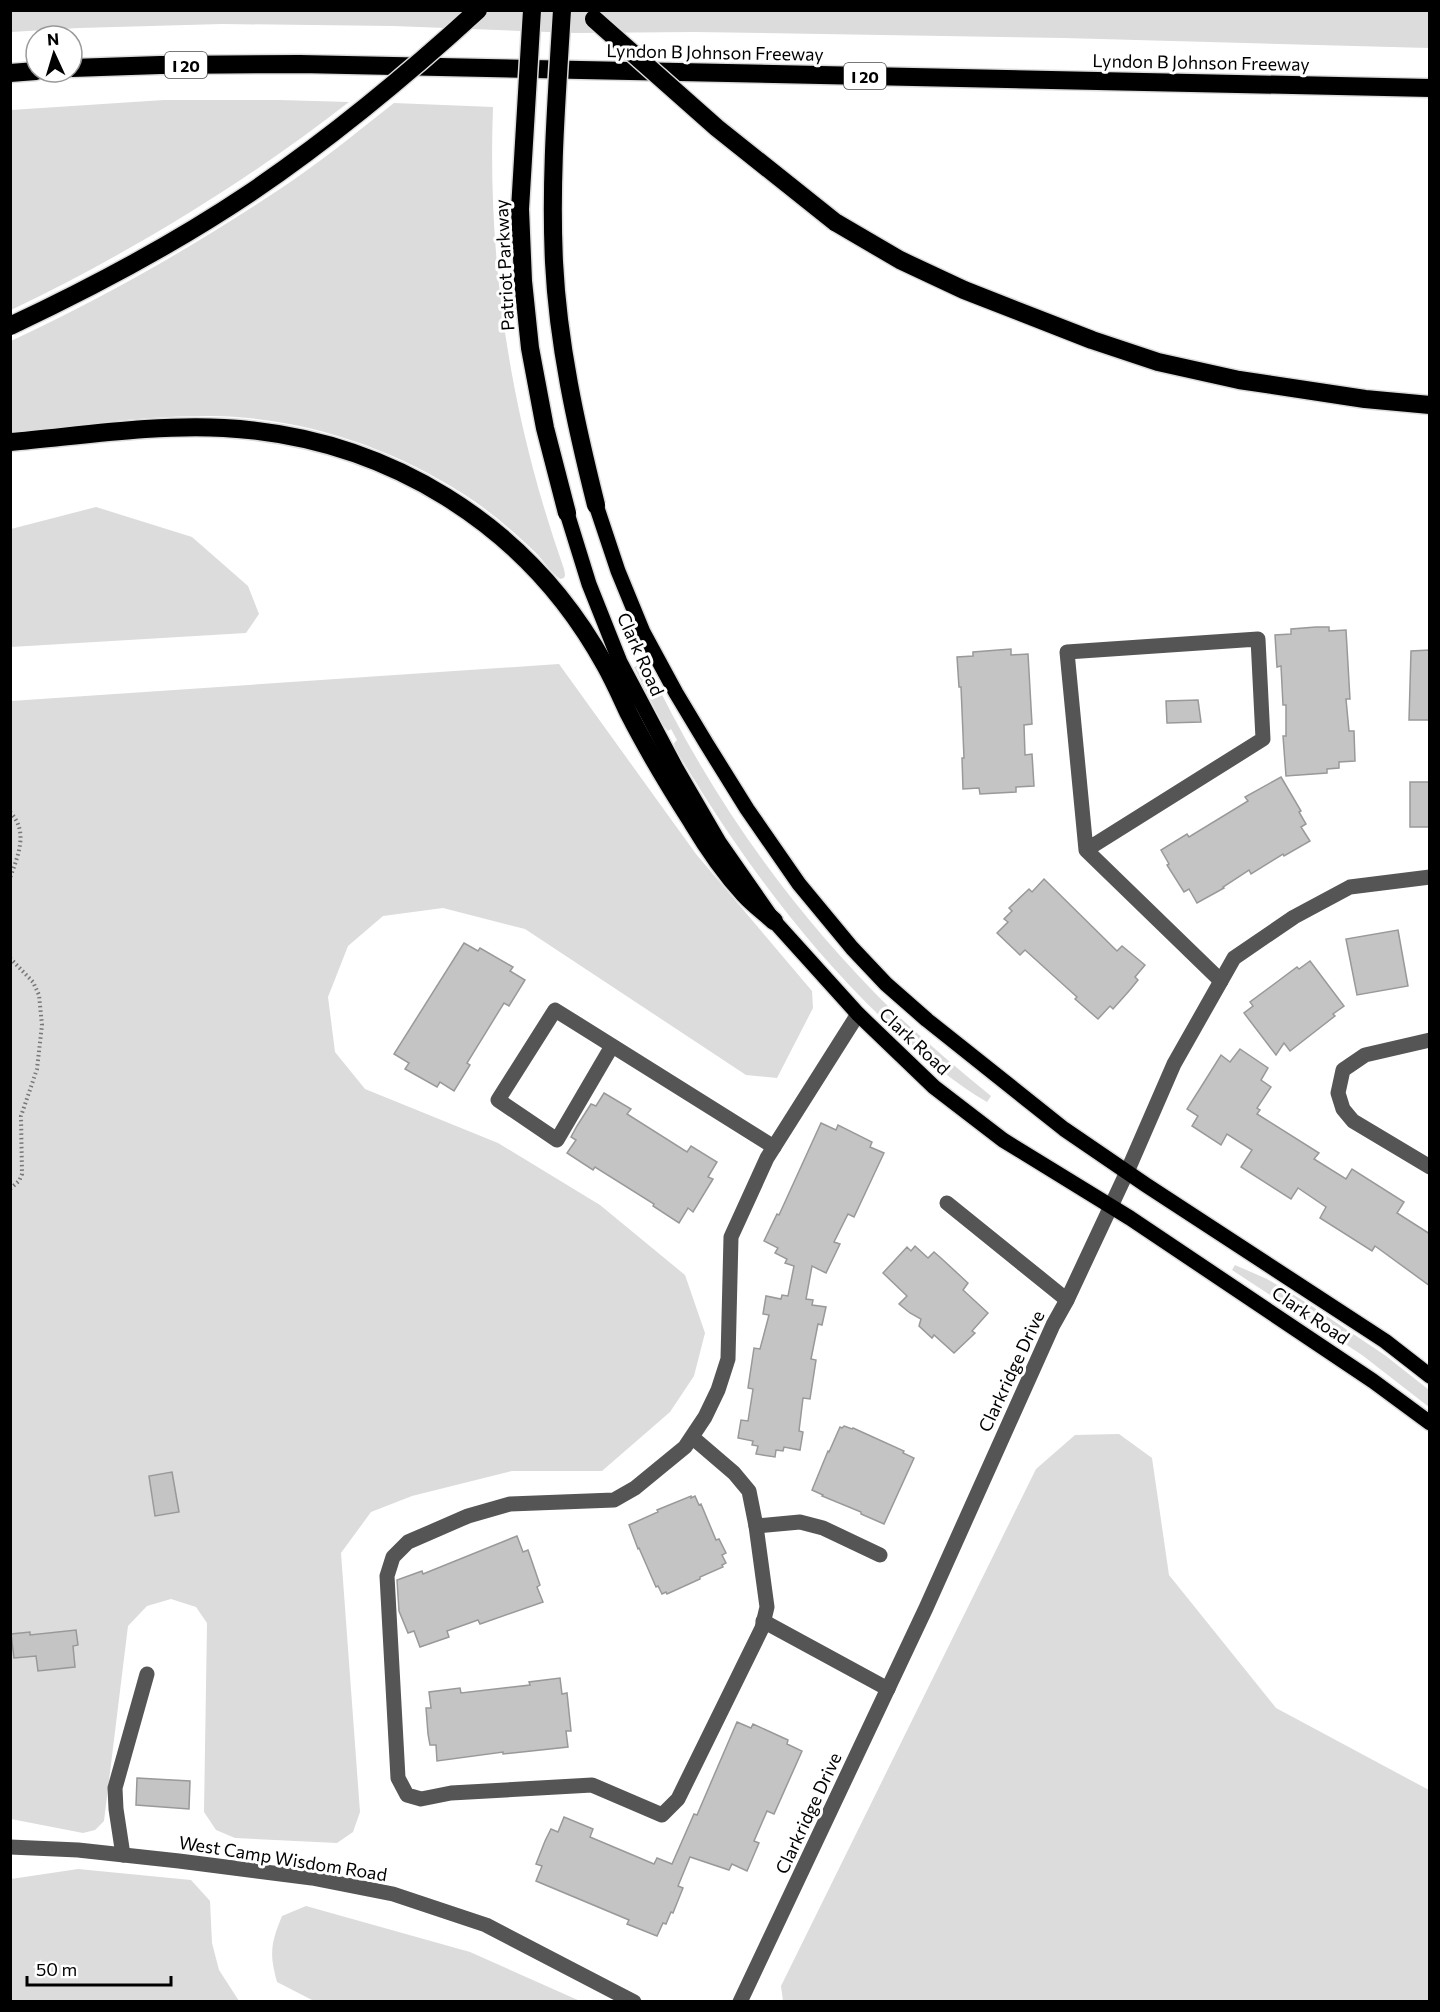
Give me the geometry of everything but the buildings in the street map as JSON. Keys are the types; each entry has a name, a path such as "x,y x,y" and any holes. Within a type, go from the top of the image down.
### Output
{"highway":[{"path":"10,326 119,271 250,193 331,134 405,75 478,10"},
{"name":"Patriot Parkway","path":"532,10 520,209 523,281 530,348 545,428 567,513"},
{"path":"562,10 554,142 554,263 560,332 576,422 596,505"},
{"path":"588,10 594,19 717,128 835,222 900,260 964,290 1092,340 1158,362 1250,381 1365,399 1430,405"},
{"name":"Lyndon B Johnson Freeway","path":"84,68 311,64 1430,88"},
{"path":"10,442 165,428 201,427 251,430 304,438 360,455 397,469 444,495 487,525 538,571 569,607 604,664 652,757 716,859 746,896 774,921"}],"main road":[{"name":"Clark Road","path":"596,505 618,571 643,632 671,683 747,808 800,884 852,948 886,984 918,1013 1064,1128 1127,1172 1385,1341 1430,1376"},
{"name":"Clark Road","path":"567,513 589,584 620,662 676,768 719,842 774,921 858,1014 934,1087 1003,1140 1112,1206 1373,1381 1430,1423"}],"street":[{"path":"1086,850 1263,739 1258,639 1067,652 1086,850 1221,981"},
{"name":"Clarkridge Drive","path":"740,2001 888,1689 1053,1325 1112,1206 1173,1064 1234,958 1294,916 1350,887 1430,877"},
{"path":"612,1046 558,1140 498,1100 555,1010 774,1147"},
{"path":"692,1437 734,1473 748,1491 756,1527 767,1607 763,1621 678,1798 662,1815 591,1785 451,1793 421,1799 407,1795 398,1778 387,1576 393,1557 408,1542 468,1516 510,1504 614,1500 635,1488 685,1447 705,1417 718,1390 728,1359 731,1237 767,1158 858,1014"},
{"path":"1430,1040 1365,1055 1343,1070 1338,1093 1343,1109 1353,1121 1430,1167"},
{"path":"947,1203 1067,1300"},
{"path":"756,1527 800,1522 823,1528 880,1555"},
{"path":"763,1621 888,1689"},
{"path":"123,1855 115,1788 147,1674"},
{"name":"West Camp Wisdom Road","path":"10,1847 123,1855 312,1878 393,1894 486,1925 634,2001"}],"path":[{"path":"10,812 22,833 21,847 10,878"},
{"path":"10,958 36,988 42,1025 37,1070 21,1116 22,1174 19,1181 10,1189"}],"shaded area":[{"path":"11,10 1430,11 1429,48 1064,38 695,32 576,33 393,26 222,24 84,28 84,24 24,24 24,31 11,32"},
{"path":"164,100 349,102 269,161 186,215 99,265 11,310 11,110"},
{"path":"394,103 493,107 494,225 506,341 530,456 545,513 564,569 564,578 560,579 556,576 510,529 465,495 406,462 375,449 311,429 244,418 186,416 11,432 11,341 147,271 213,232 307,170"},
{"path":"96,507 192,537 248,586 259,614 246,633 11,647 11,529"},
{"path":"646,662 670,710 724,804 787,892 821,934 895,1013 991,1096 987,1102 963,1087 900,1035 836,970 777,900 724,826 675,748 674,743 677,740 671,729 668,731 663,725 634,667"},
{"path":"559,664 696,854 812,991 813,1008 777,1078 746,1075 525,929 443,908 383,916 348,946 328,997 335,1052 365,1089 498,1143 600,1205 685,1275 705,1333 694,1376 670,1412 602,1471 512,1471 412,1496 371,1512 341,1553 360,1812 353,1832 337,1843 235,1838 216,1830 204,1812 207,1623 196,1607 171,1599 147,1606 128,1626 104,1821 95,1830 83,1833 11,1819 11,701"},
{"path":"1235,1265 1267,1279 1307,1303 1386,1356 1429,1390 1429,1407 1362,1355 1232,1270"},
{"path":"1119,1434 1152,1458 1169,1575 1276,1708 1429,1790 1429,2001 783,2001 781,1986 1036,1469 1075,1435"},
{"path":"78,1869 191,1880 210,1901 212,1943 219,1970 239,2001 11,2001 11,1879"},
{"path":"306,1906 470,1952 580,2001 314,2001 277,1982 272,1955 273,1941 282,1916"}]}
